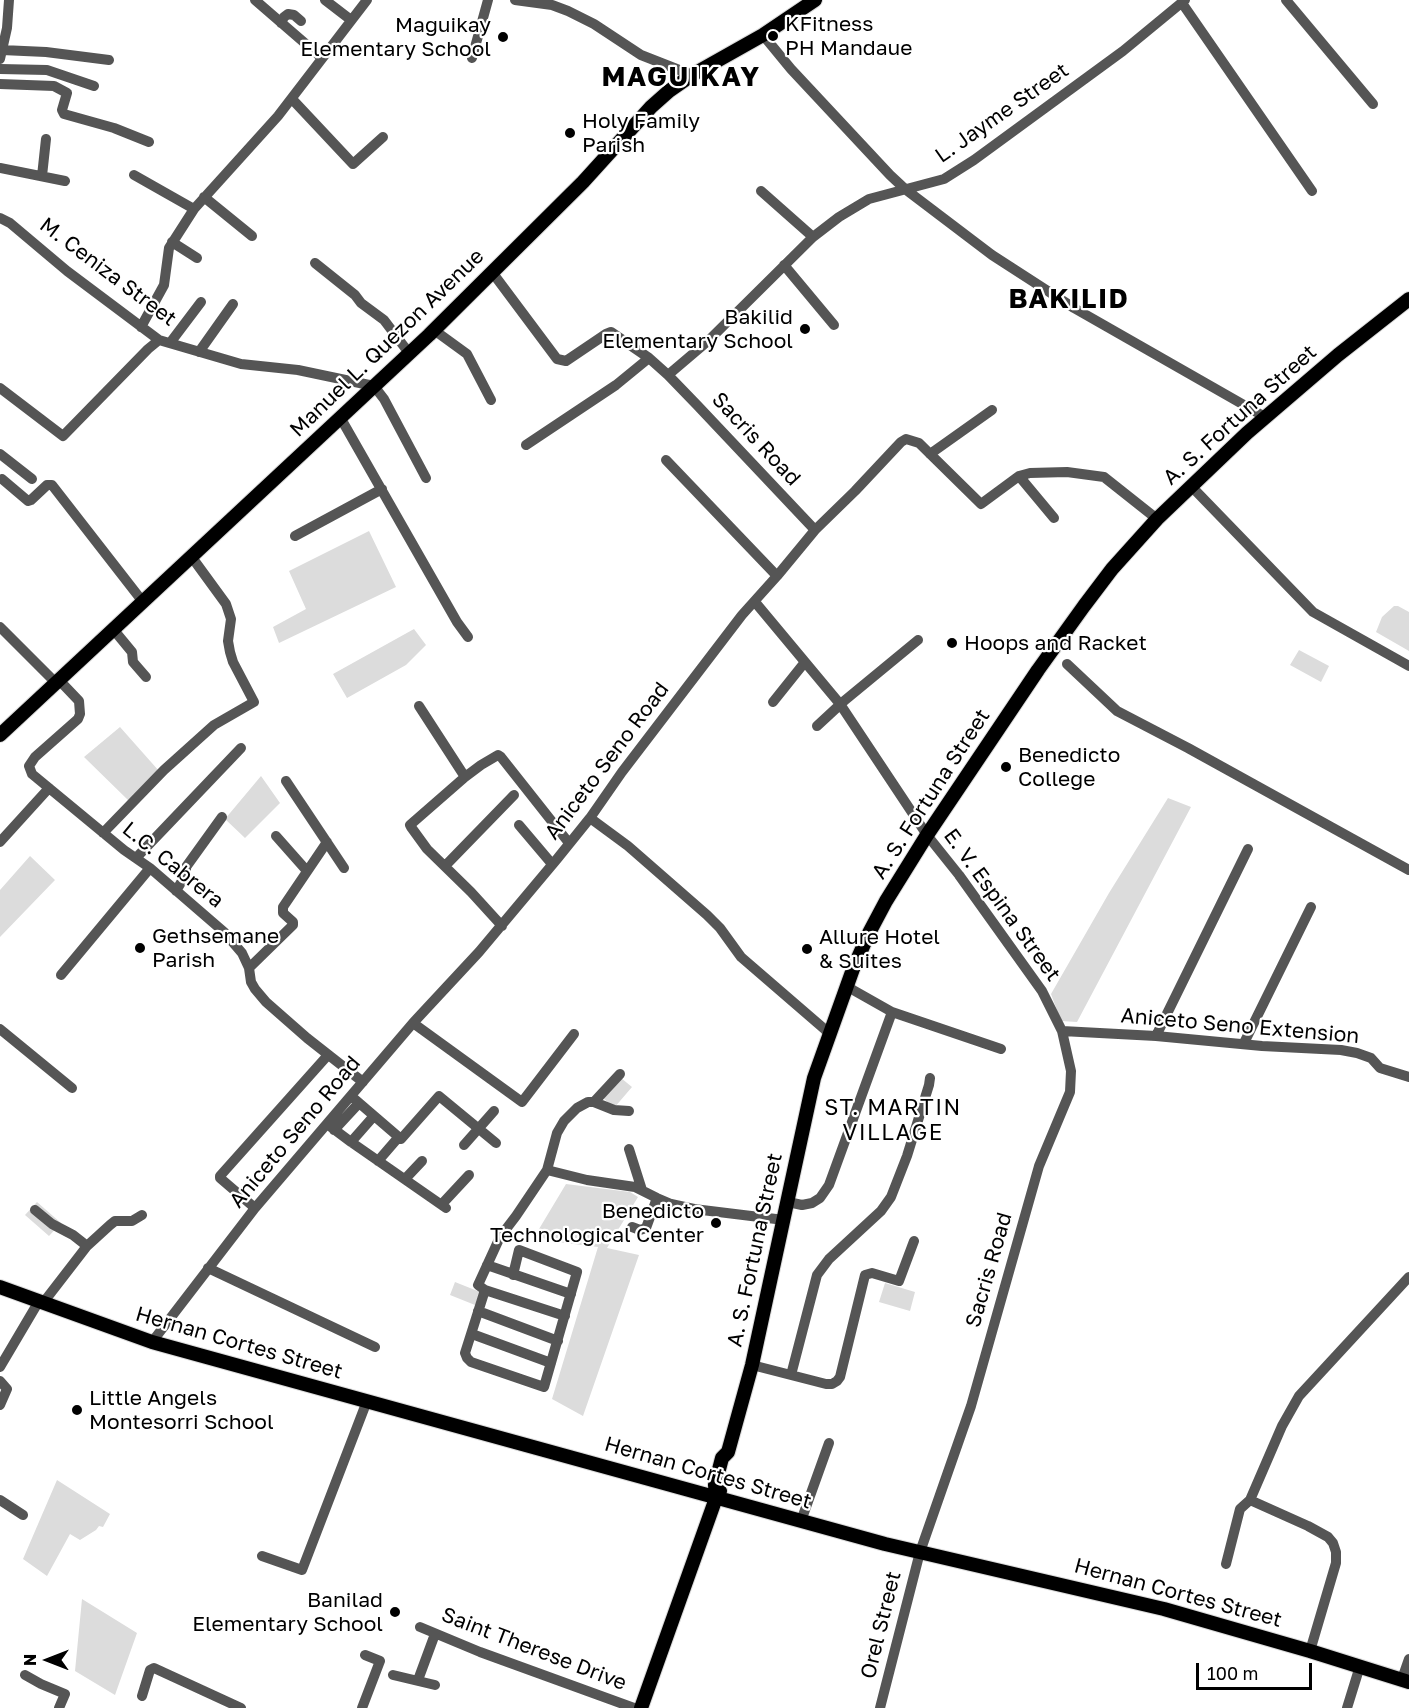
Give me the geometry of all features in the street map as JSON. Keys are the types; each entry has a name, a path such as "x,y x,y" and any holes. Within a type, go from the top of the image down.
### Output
{"main road":[{"name":"Manuel L. Quezon Avenue","path":"0,735 434,330 592,173 651,107 692,75 763,35 815,0"},
{"name":"A. S. Fortuna Street","path":"641,1708 716,1498 723,1488 731,1459 728,1453 752,1365 814,1078 846,986 874,923 927,835 1037,672 1112,569 1157,519 1265,417 1409,299"},
{"name":"Hernan Cortes Street","path":"0,1287 152,1342 801,1521 920,1552 1127,1599 1311,1651 1405,1681"}],"street":[{"path":"9,0 7,28 1,55 46,52 109,60"},
{"path":"255,0 322,58"},
{"path":"325,0 351,20"},
{"path":"141,327 164,285 169,248 194,209 278,116 367,0"},
{"path":"472,58 488,0"},
{"path":"515,0 552,5 568,11 594,24 641,55 692,75"},
{"path":"1286,0 1373,104"},
{"path":"1183,1 1312,191"},
{"name":"L. Jayme Street","path":"668,375 708,340 813,237 839,217 868,199 944,178 974,160 1123,51 1183,1"},
{"path":"281,23 288,14 294,15 301,21"},
{"path":"763,35 798,77 905,189 1037,286 1265,417"},
{"path":"0,69 46,70 94,86"},
{"path":"0,84 54,86 67,93 62,110 64,114 114,128 149,142"},
{"path":"292,99 353,164 383,137"},
{"path":"42,176 46,139"},
{"path":"0,168 65,181"},
{"path":"134,175 194,209"},
{"path":"761,191 813,237"},
{"path":"204,197 252,236"},
{"name":"M. Ceniza Street","path":"0,218 10,223 67,271 159,340 241,364 298,370 374,386"},
{"path":"172,242 197,258"},
{"path":"315,263 384,320 409,353"},
{"path":"784,265 834,325"},
{"name":"Sacris Road","path":"492,272 557,359 566,361 611,332 649,358 668,375 815,530"},
{"path":"170,344 201,302"},
{"path":"199,352 232,304"},
{"path":"434,330 466,354 491,400"},
{"path":"0,388 63,436 159,340"},
{"path":"526,445 616,385 649,358"},
{"path":"374,386 384,399 426,478"},
{"path":"930,454 992,410"},
{"path":"340,417 457,622 468,637"},
{"name":"Aniceto Seno Road","path":"152,1342 255,1208 331,1127 355,1099 363,1082 413,1023 502,926 590,818 622,772 742,615 815,530 855,492 901,442 906,439 919,443 981,504 1018,476"},
{"path":"0,454 32,479"},
{"path":"666,460 777,576"},
{"path":"1054,518 1018,476 1030,473 1066,472 1099,475 1114,484 1157,519"},
{"path":"2,479 28,501 46,485 51,485 142,602"},
{"path":"1191,486 1313,612 1409,666"},
{"path":"295,536 382,489"},
{"path":"104,833 164,770 214,725 254,702 230,652 228,641 231,619 226,604 191,556"},
{"name":"E. V. Espina Street","path":"755,602 840,704 927,835 958,874 1047,1000"},
{"path":"0,627 57,681"},
{"path":"113,630 132,652 133,662 146,677"},
{"path":"817,726 840,704 918,640"},
{"path":"773,702 805,662"},
{"path":"1067,664 1118,711 1409,870"},
{"name":"L.C. Cabrera","path":"57,681 76,696 81,708 78,719 34,757 29,766 32,774 150,868 224,932 242,953 249,968 251,982 266,1002 363,1082"},
{"path":"420,706 465,777"},
{"path":"136,858 241,748"},
{"path":"502,926 427,849 410,825 465,777 495,756 501,757 569,843"},
{"path":"286,781 344,868"},
{"path":"0,842 49,788"},
{"path":"445,866 514,795"},
{"path":"176,891 186,874 186,867 222,817"},
{"path":"590,818 628,846 707,915 720,928 741,957 829,1033"},
{"path":"519,825 552,864"},
{"path":"276,836 307,871"},
{"path":"249,968 293,925 293,922 283,913 283,907 327,842"},
{"path":"1156,1036 1248,849"},
{"path":"61,975 150,868"},
{"path":"1244,1044 1311,907"},
{"path":"846,986 892,1012 1001,1049"},
{"name":"Sacris Road","path":"920,1552 971,1406 1039,1166 1071,1092 1071,1071 1062,1031 1047,1000"},
{"path":"788,1202 802,1205 812,1203 820,1198 830,1185 892,1012"},
{"path":"413,1023 522,1102 574,1034"},
{"path":"0,1029 72,1088"},
{"name":"Aniceto Seno Extension","path":"1062,1031 1341,1050 1371,1058 1380,1068 1409,1077"},
{"path":"255,1208 220,1176 328,1055"},
{"path":"594,1102 620,1074"},
{"path":"791,1375 817,1275 829,1259 881,1211 891,1197 907,1156 930,1078"},
{"path":"355,1099 401,1139 439,1096 496,1143"},
{"path":"565,1316 485,1290 478,1285 500,1237 547,1170 556,1133 564,1121 588,1102 614,1110 629,1111"},
{"path":"464,1145 494,1111"},
{"path":"351,1142 373,1117"},
{"path":"331,1127 444,1206 470,1175"},
{"path":"378,1161 397,1139"},
{"path":"629,1149 642,1190"},
{"path":"405,1179 422,1161"},
{"path":"547,1170 587,1180 635,1186 671,1204 694,1209 784,1220"},
{"path":"632,1227 640,1230 646,1228 657,1198"},
{"path":"35,1210 52,1224 73,1234 87,1246"},
{"path":"0,1367 41,1302 87,1246 113,1222 132,1221 142,1215"},
{"path":"752,1365 825,1384 837,1381 840,1377 866,1275 872,1273 899,1281 915,1241"},
{"path":"485,1290 465,1353 471,1362 544,1387 577,1272 519,1250 513,1275"},
{"path":"487,1265 571,1294"},
{"path":"208,1268 375,1347"},
{"path":"1226,1564 1240,1509 1250,1500 1282,1426 1299,1396 1409,1277"},
{"path":"478,1311 558,1341"},
{"path":"471,1334 551,1363"},
{"path":"0,1381 7,1389 0,1405"},
{"path":"262,1556 302,1570 367,1401"},
{"path":"801,1521 829,1443"},
{"path":"0,1500 23,1515"},
{"path":"1250,1500 1308,1526 1328,1537 1333,1543 1336,1552 1335,1563 1311,1651"},
{"name":"Orel Street","path":"880,1708 920,1552"},
{"name":"Saint Therese Drive","path":"420,1627 480,1652 634,1708"},
{"path":"418,1680 435,1634"},
{"path":"362,1708 380,1661 364,1654"},
{"path":"1405,1681 1409,1659"},
{"path":"1347,1706 1360,1666"},
{"path":"142,1696 150,1670 154,1668 241,1708"},
{"path":"25,1675 65,1694 59,1708"},
{"path":"393,1675 435,1685"}],"shaded area":[{"path":"369,531 396,587 279,643 273,627 306,609 289,571"},
{"path":"1394,606 1409,612 1409,651 1376,632 1382,617"},
{"path":"414,629 426,645 406,665 347,698 333,674"},
{"path":"1299,650 1329,666 1321,682 1290,665"},
{"path":"120,727 159,771 129,801 84,757"},
{"path":"261,776 280,803 245,838 225,819"},
{"path":"1168,798 1191,807 1077,1022 1061,1021 1051,994 1109,893"},
{"path":"30,856 55,880 0,937 0,890"},
{"path":"621,1078 632,1087 614,1108 603,1098"},
{"path":"566,1184 630,1192 638,1197 607,1248 639,1255 583,1416 552,1399 598,1247 549,1241 536,1234"},
{"path":"37,1202 61,1223 49,1236 25,1215"},
{"path":"455,1282 480,1292 475,1305 450,1295"},
{"path":"885,1283 915,1292 910,1311 879,1302"},
{"path":"57,1480 110,1514 103,1527 99,1526 80,1540 70,1534 47,1576 23,1559"},
{"path":"82,1599 137,1633 115,1695 75,1671"}],"place":[{"name":"KFitness PH Mandaue","path":"773,36"},
{"name":"Maguikay Elementary School","path":"503,37"},
{"name":"Holy Family Parish","path":"570,133"},
{"name":"Bakilid Elementary School","path":"805,329"},
{"name":"Hoops and Racket","path":"952,643"},
{"name":"Benedicto College","path":"1006,767"},
{"name":"Gethsemane Parish","path":"140,948"},
{"name":"Allure Hotel & Suites","path":"807,949"},
{"name":"Benedicto Technological Center","path":"716,1223"},
{"name":"Little Angels Montesorri School","path":"77,1410"},
{"name":"Banilad Elementary School","path":"395,1612"}],"district":[{"name":"MAGUIKAY","path":"681,77"},
{"name":"BAKILID","path":"1069,299"},
{"name":"ST. MARTIN VILLAGE","path":"893,1120"}]}
